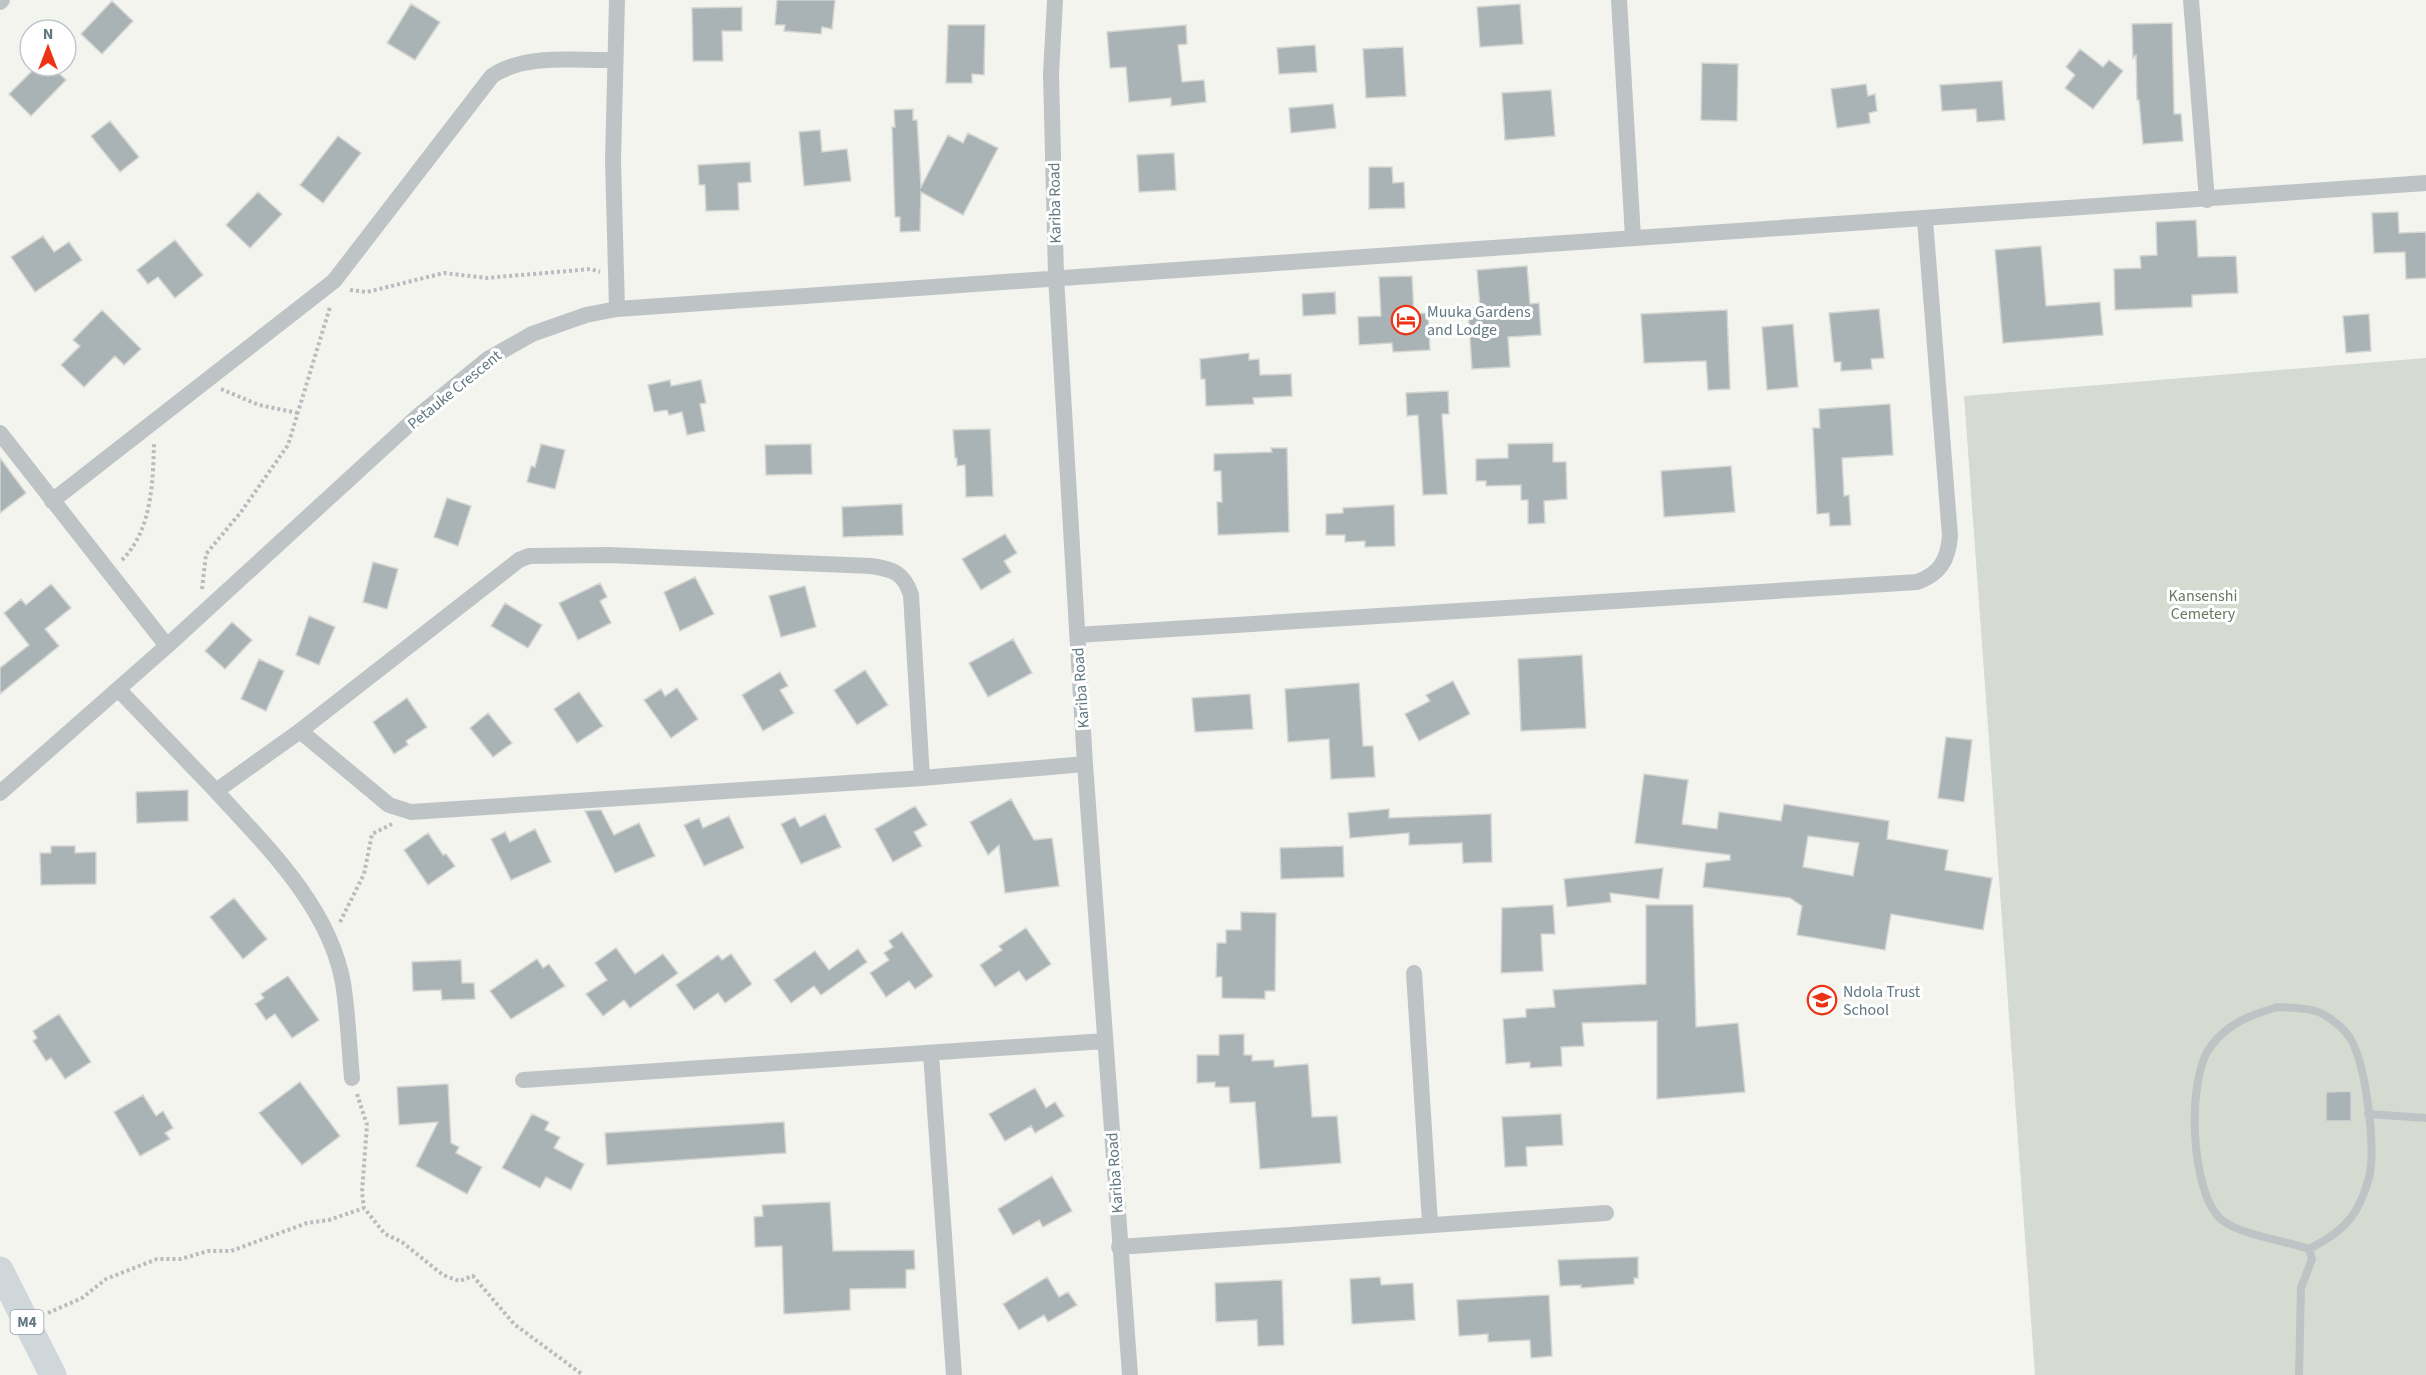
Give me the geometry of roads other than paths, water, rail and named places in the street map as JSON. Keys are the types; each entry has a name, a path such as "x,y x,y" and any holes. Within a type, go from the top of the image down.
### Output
{"main road":[{"name":"M4","path":"0,1270 53,1375"}],"street":[{"path":"616,0 615,276 617,309"},
{"name":"Kariba Road","path":"1055,0 1051,74 1056,276 1085,764 1130,1375"},
{"path":"1619,0 1633,237"},
{"path":"2191,0 2206,200"},
{"path":"52,501 329,284 492,76 514,65 615,60"},
{"name":"Petauke Crescent","path":"0,793 167,646 417,417 488,359 532,334 586,315 617,309 1056,276 1633,237 1925,220 2426,183"},
{"path":"1077,635 1639,602 1917,582 1928,578 1938,572 1945,562 1950,536 1925,220"},
{"path":"0,433 167,646"},
{"path":"216,791 300,731 519,560 529,556 609,555 871,566 898,572 907,582 911,595 922,778"},
{"path":"118,689 216,791 289,875 322,923 342,982 352,1078"},
{"path":"300,731 399,810 425,812 922,778 1085,764"},
{"path":"1414,973 1430,1223"},
{"path":"523,1080 1105,1041"},
{"path":"931,1054 954,1375"},
{"path":"1119,1247 1430,1223 1606,1213"}],"lane":[{"path":"2277,1007 2304,1009 2324,1015 2349,1035 2358,1054 2368,1114 2370,1173 2356,1211 2335,1236 2309,1249 2223,1221 2209,1204 2198,1156 2195,1106 2199,1072 2210,1047 2228,1027 2249,1016 2277,1007"},
{"path":"2368,1114 2426,1118"},
{"path":"2299,1375 2301,1288 2312,1259 2309,1249"}],"place":[{"name":"Muuka Gardens and Lodge","path":"1406,320"},
{"name":"Ndola Trust School","path":"1822,1000"}],"park label":[{"name":"Kansenshi Cemetery","path":"2203,604"}]}
